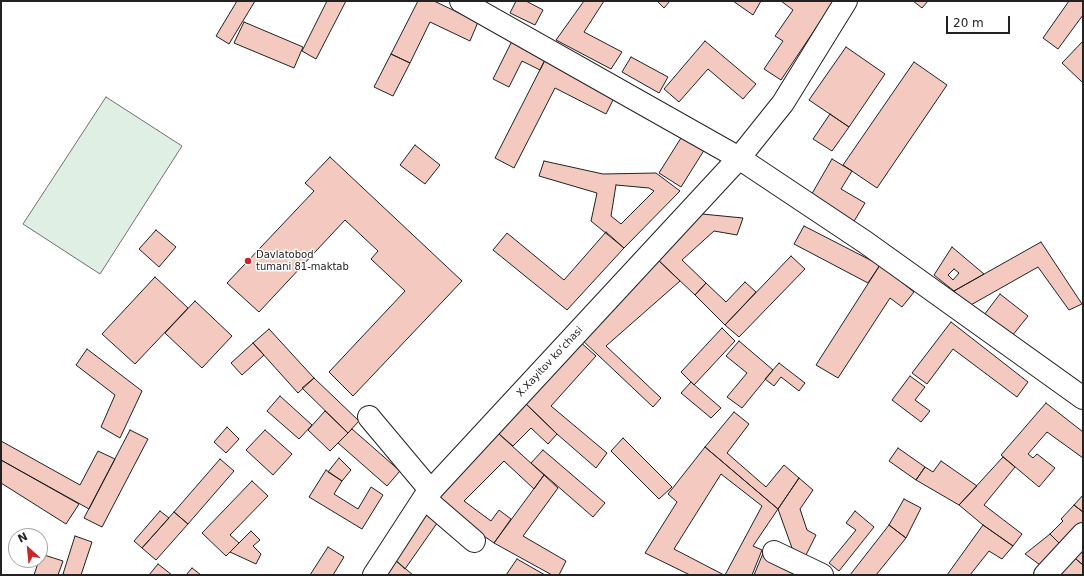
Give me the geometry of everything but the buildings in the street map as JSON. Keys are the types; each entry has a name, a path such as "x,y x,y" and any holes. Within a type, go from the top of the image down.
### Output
{"street":[{"path":"461,1 739,158 865,242 1083,398"},
{"name":"X.Xayitov koʻchasi","path":"374,575 427,494 739,158 783,103 846,1"},
{"path":"368,417 427,494 474,540"},
{"path":"1045,575 1083,534"},
{"path":"774,552 822,575"}],"green space":[{"path":"106,97 182,146 100,274 23,224"}],"place":[{"name":"Davlatobod tumani 81-maktab","path":"248,261"}]}
